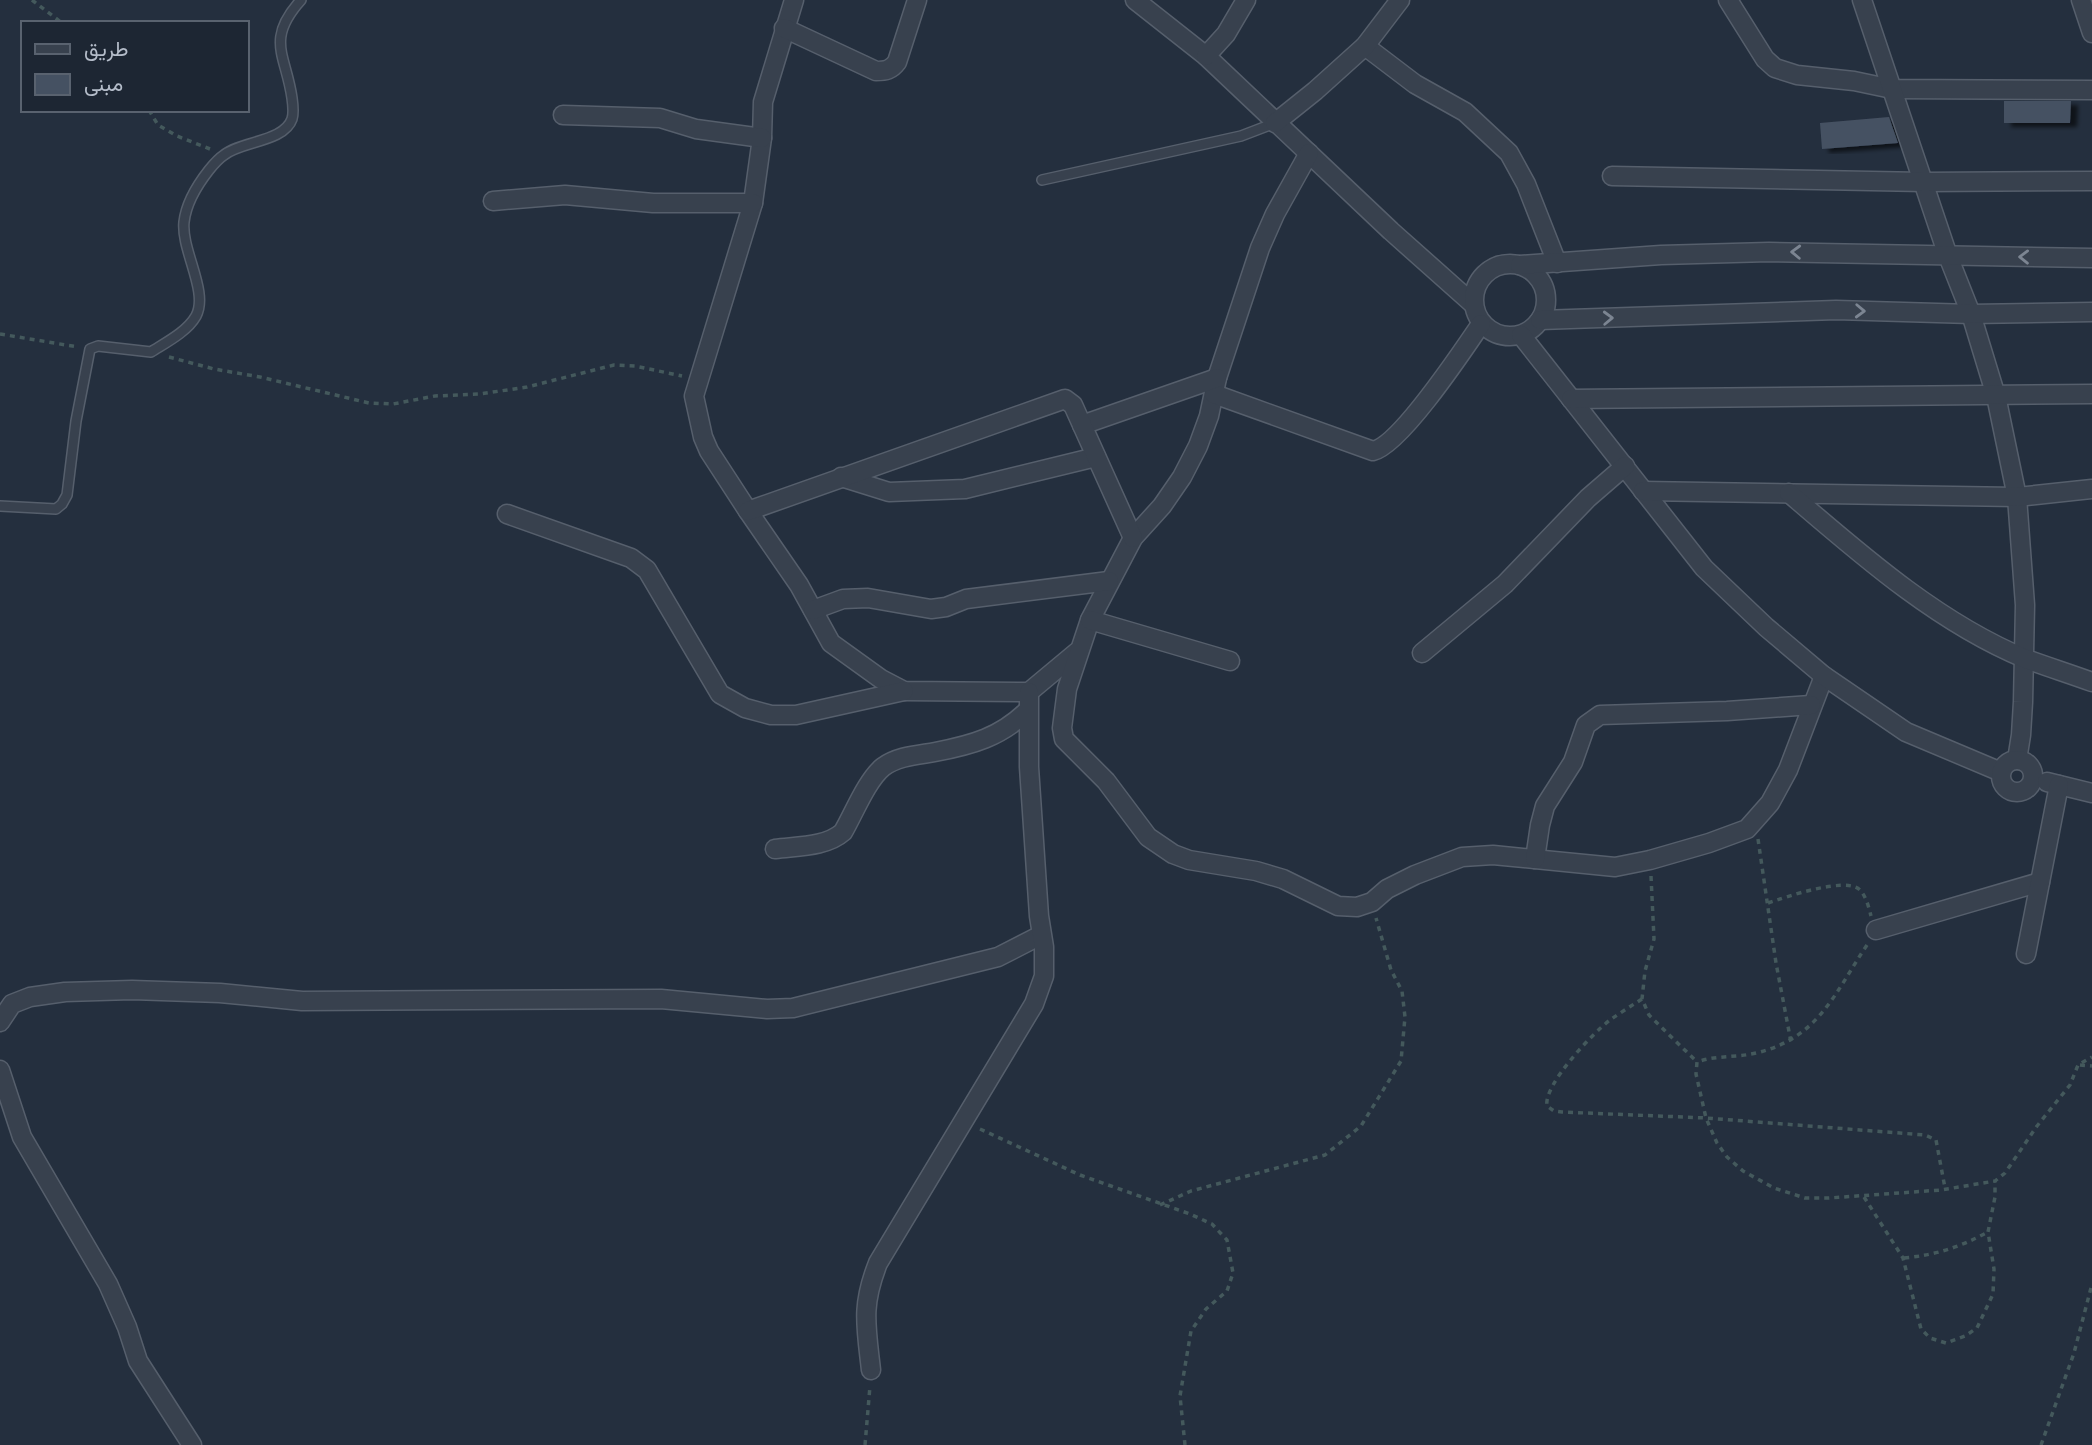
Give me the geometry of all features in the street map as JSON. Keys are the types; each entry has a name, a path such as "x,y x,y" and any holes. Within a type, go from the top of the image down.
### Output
{"street":[{"path":"794,0 763,102 762,138 753,203 694,396 703,437 709,451 788,568 831,643 881,679 904,691"},
{"path":"784,28 876,71 886,71 893,68 897,62 917,0"},
{"path":"1135,0 1206,56 1275,123 1473,303 1481,324 1499,335 1521,335 1532,329 1545,308 1546,294 1541,282 1532,272 1520,265"},
{"path":"1206,56 1226,34 1246,0"},
{"path":"1275,123 1365,46 1400,0"},
{"path":"1728,0 1765,59 1776,68 1797,75 1854,81 1892,89 2092,90"},
{"path":"1862,0 1948,256 1971,314 1996,396 2017,497 2025,605 2021,735 2017,760"},
{"path":"2081,0 2092,33"},
{"path":"1365,46 1415,84 1465,112 1509,153 1526,184 1557,263"},
{"path":"563,115 660,118 696,129 762,138"},
{"path":"1308,153 1260,248 1198,446 1182,477 1162,506 1133,538 1109,581 1077,652 1062,712 1064,739 1106,781 1148,837 1173,854 1189,860 1283,878 1338,906 1357,907 1372,902 1387,889 1439,864 1462,857 1493,855 1615,867 1650,860 1734,834 1746,829 1755,820 1770,803 1788,770 1824,676"},
{"path":"1612,176 1924,182 2092,181"},
{"path":"493,201 565,195 653,203 753,203"},
{"path":"1473,303 1475,289 1481,277 1506,264 1769,252 2092,258"},
{"path":"1540,320 1836,310 1971,314 2092,312"},
{"path":"1082,425 1215,386 1373,451 1381,449 1450,371 1481,324"},
{"path":"1521,335 1704,568 1766,627 1824,676 1906,732 2001,772"},
{"path":"1571,399 2092,394"},
{"path":"748,511 1065,399 1073,405 1133,538"},
{"path":"841,477 889,492 965,489 1097,457"},
{"path":"1422,653 1505,584 1588,498 1625,466"},
{"path":"1643,491 2017,497 2092,489"},
{"path":"1788,493 1895,582 1960,624 2024,658 2092,682"},
{"path":"507,514 631,558 647,570 720,694 745,708 771,715 796,715 904,691 1029,692 1077,652"},
{"path":"813,610 843,599 868,598 931,609 946,607 966,599 1109,581"},
{"path":"1090,620 1230,661"},
{"path":"871,1370 865,1315 868,1289 878,1263 1034,1004 1044,976 1029,767 1029,692"},
{"path":"1535,859 1545,806 1573,762 1586,726 1600,715 1811,705"},
{"path":"775,849 835,839 843,832 875,775 885,766 905,757 947,750 994,736 1011,727 1028,710"},
{"path":"2017,760 2030,765 2034,779 2028,789 2018,793 2004,787 2001,772 2007,763 2017,760"},
{"path":"2034,779 2092,793"},
{"path":"2026,954 2059,785"},
{"path":"1876,930 2040,882"},
{"path":"0,1022 12,1004 30,996 132,990 220,993 302,1001 662,999 767,1009 793,1008 988,960 1041,934"},
{"path":"0,1070 22,1137 108,1284 138,1361 191,1445"}],"lane":[{"path":"0,506 56,509 62,504 67,495 76,421 90,349 98,346 151,352 186,327 196,315 200,303 185,245 184,222 194,193 225,153 288,128 293,117 292,95 281,59 281,32 289,13 301,0"},
{"path":"1042,180 1241,136 1275,123"}],"path":[{"path":"32,0 59,21"},
{"path":"150,112 158,125 177,136 225,153"},
{"path":"0,334 90,349"},
{"path":"151,352 214,369 369,403 393,404 435,396 480,394 527,387 614,365 635,366 698,381"},
{"path":"1755,820 1776,963 1791,1042"},
{"path":"1650,860 1654,939 1645,971 1642,999 1649,1015 1698,1062"},
{"path":"1698,1062 1710,1058 1756,1053 1791,1042 1822,1014 1876,930 1861,891 1854,885 1814,890 1769,903"},
{"path":"1160,1205 1191,1191 1325,1155 1362,1125 1401,1061 1405,1017 1402,992 1391,970 1372,902"},
{"path":"1642,999 1609,1021 1555,1081 1547,1095 1546,1103 1554,1111 1706,1118 1926,1135 1936,1140 1945,1189"},
{"path":"1698,1062 1696,1074 1706,1118 1717,1143 1727,1157 1743,1171 1774,1188 1805,1198 1945,1189 1995,1181 2005,1173 2037,1126 2070,1085 2078,1065 2092,1057"},
{"path":"2078,1065 2092,1066"},
{"path":"962,1120 1080,1175 1190,1214 1212,1224 1227,1240 1233,1273 1227,1291 1206,1309 1191,1331 1180,1396 1185,1445"},
{"path":"1864,1196 1903,1258 1921,1329 1930,1338 1946,1343 1977,1328 1993,1294 1994,1269 1988,1232 1995,1181"},
{"path":"1903,1258 1939,1254 1988,1232"},
{"path":"2041,1445 2074,1353 2092,1284"},
{"path":"865,1445 871,1370"}],"building":[{"path":"2004,101 2071,101 2070,123 2004,123"},
{"path":"1889,117 1898,143 1822,149 1820,123"}]}
